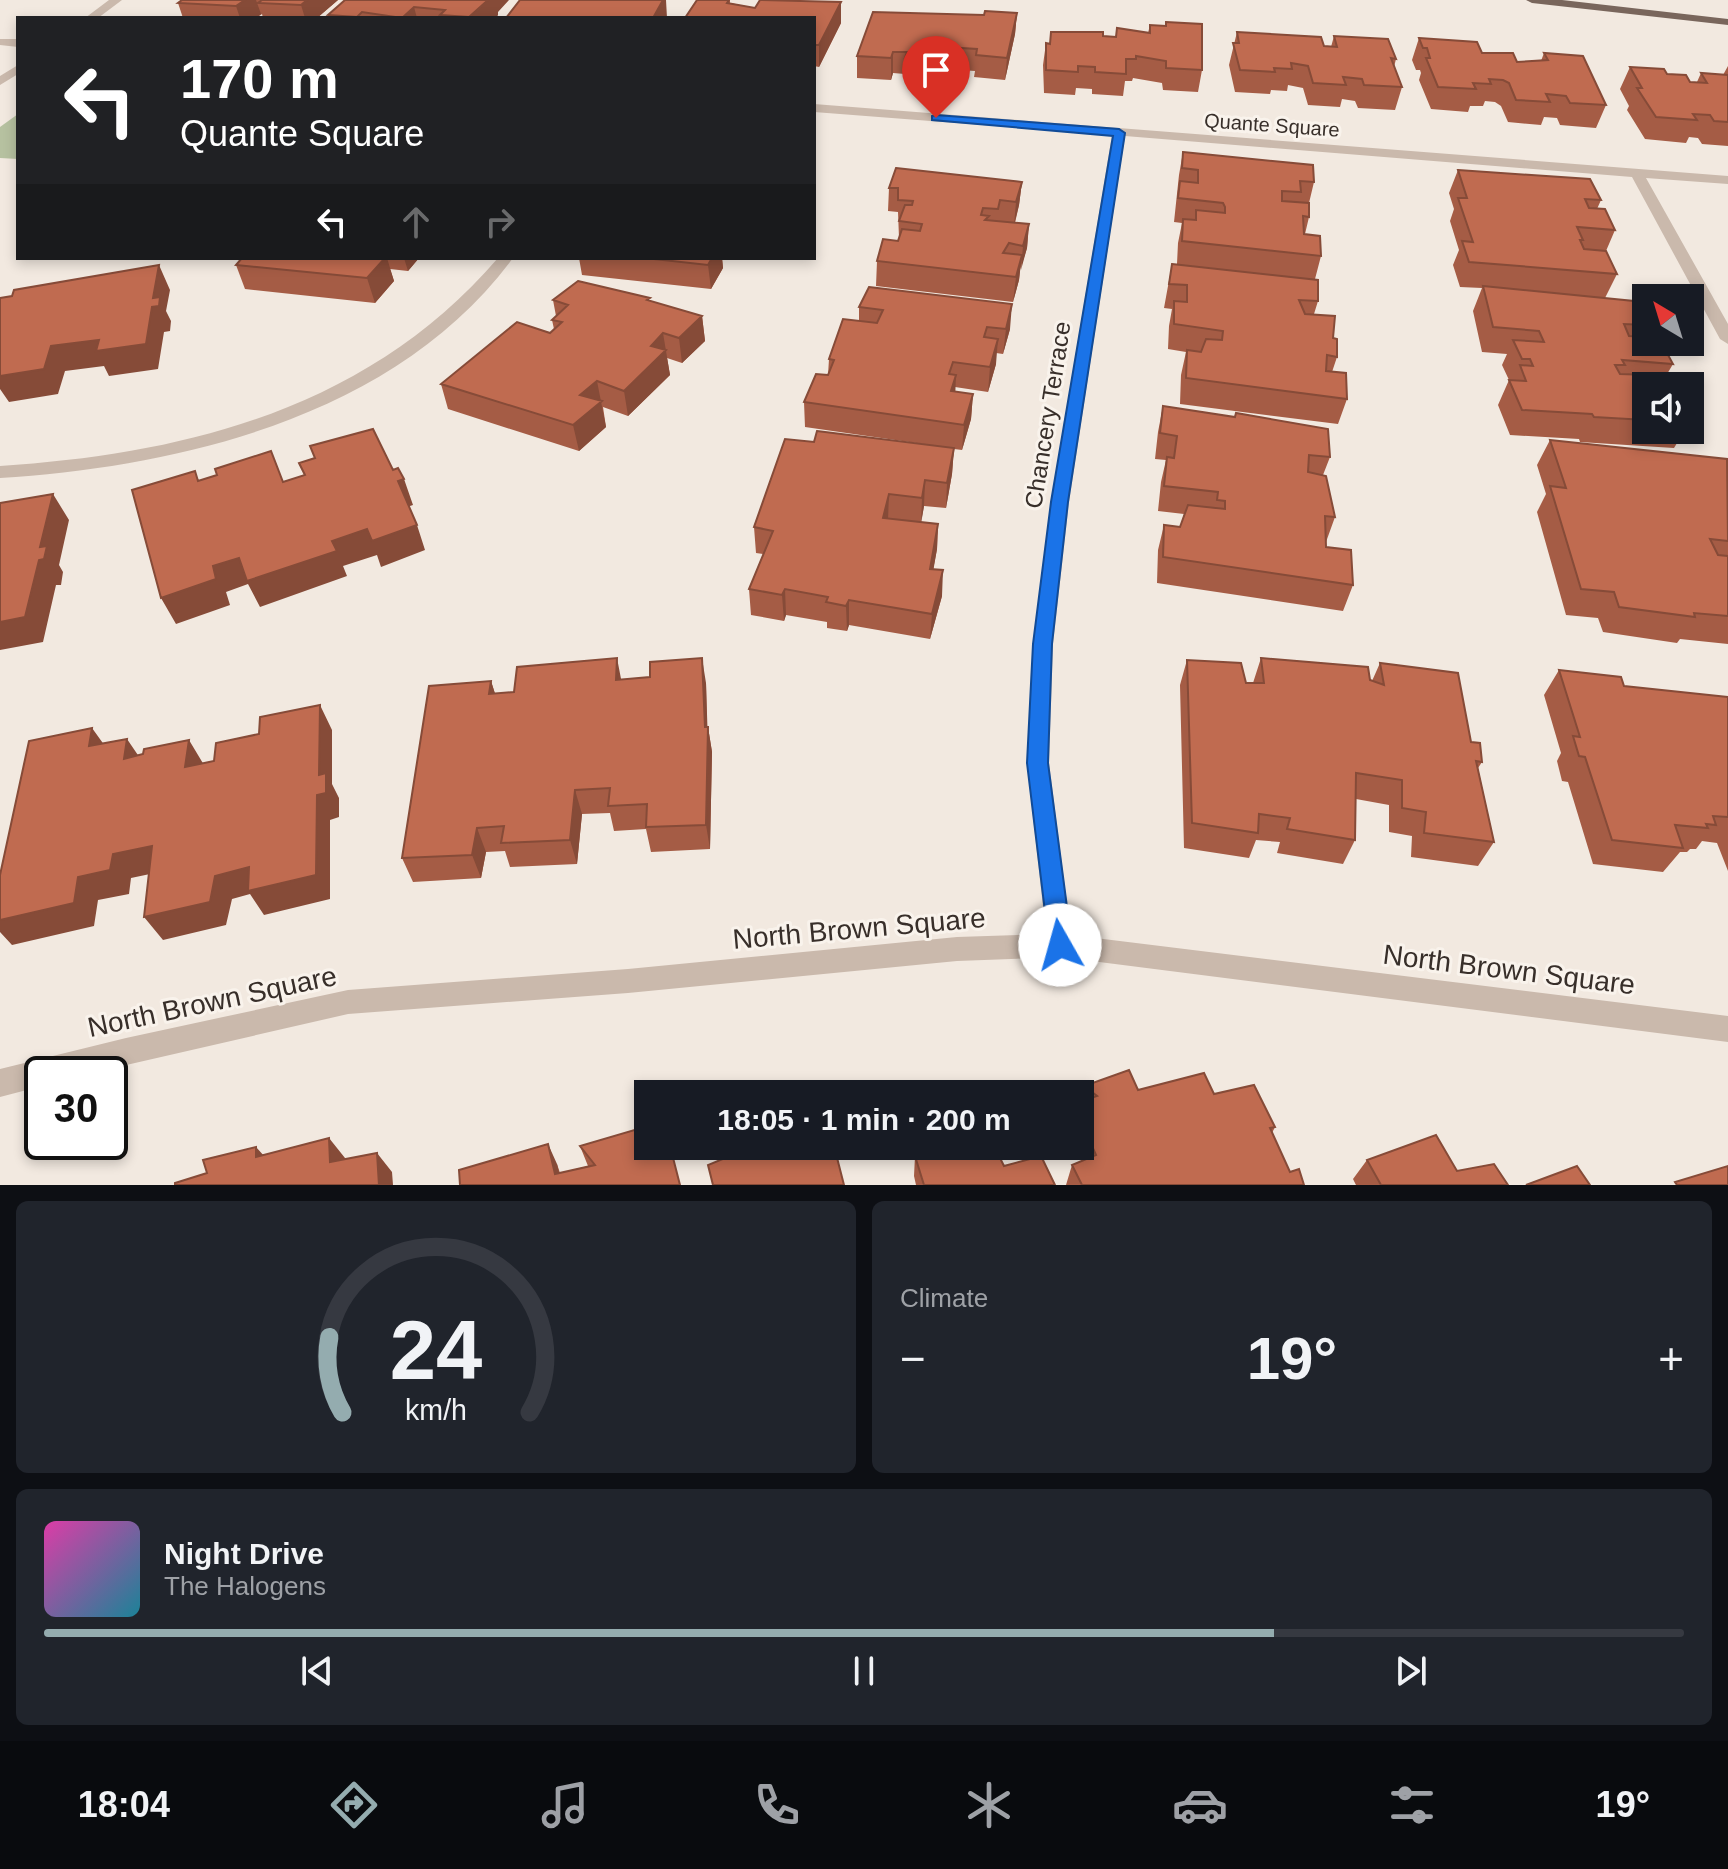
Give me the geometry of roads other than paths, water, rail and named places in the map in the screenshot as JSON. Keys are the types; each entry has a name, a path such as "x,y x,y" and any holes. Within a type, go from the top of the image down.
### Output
{"main road":[{"path":"1532,0 1728,22"}],"street":[{"path":"94,16 116,0"},
{"name":"Quante Square","path":"816,108 1728,180"},
{"name":"Chancery Terrace","path":"1060,945 1038,763 1043,644 1060,502 1119,133"},
{"path":"1637,173 1728,339"},
{"path":"0,472 130,459 207,441 332,393 395,359 448,324 504,260"},
{"name":"North Brown Square","path":"0,1083 126,1051 348,1002 628,981 957,949 1060,945 1728,1029"}]}
